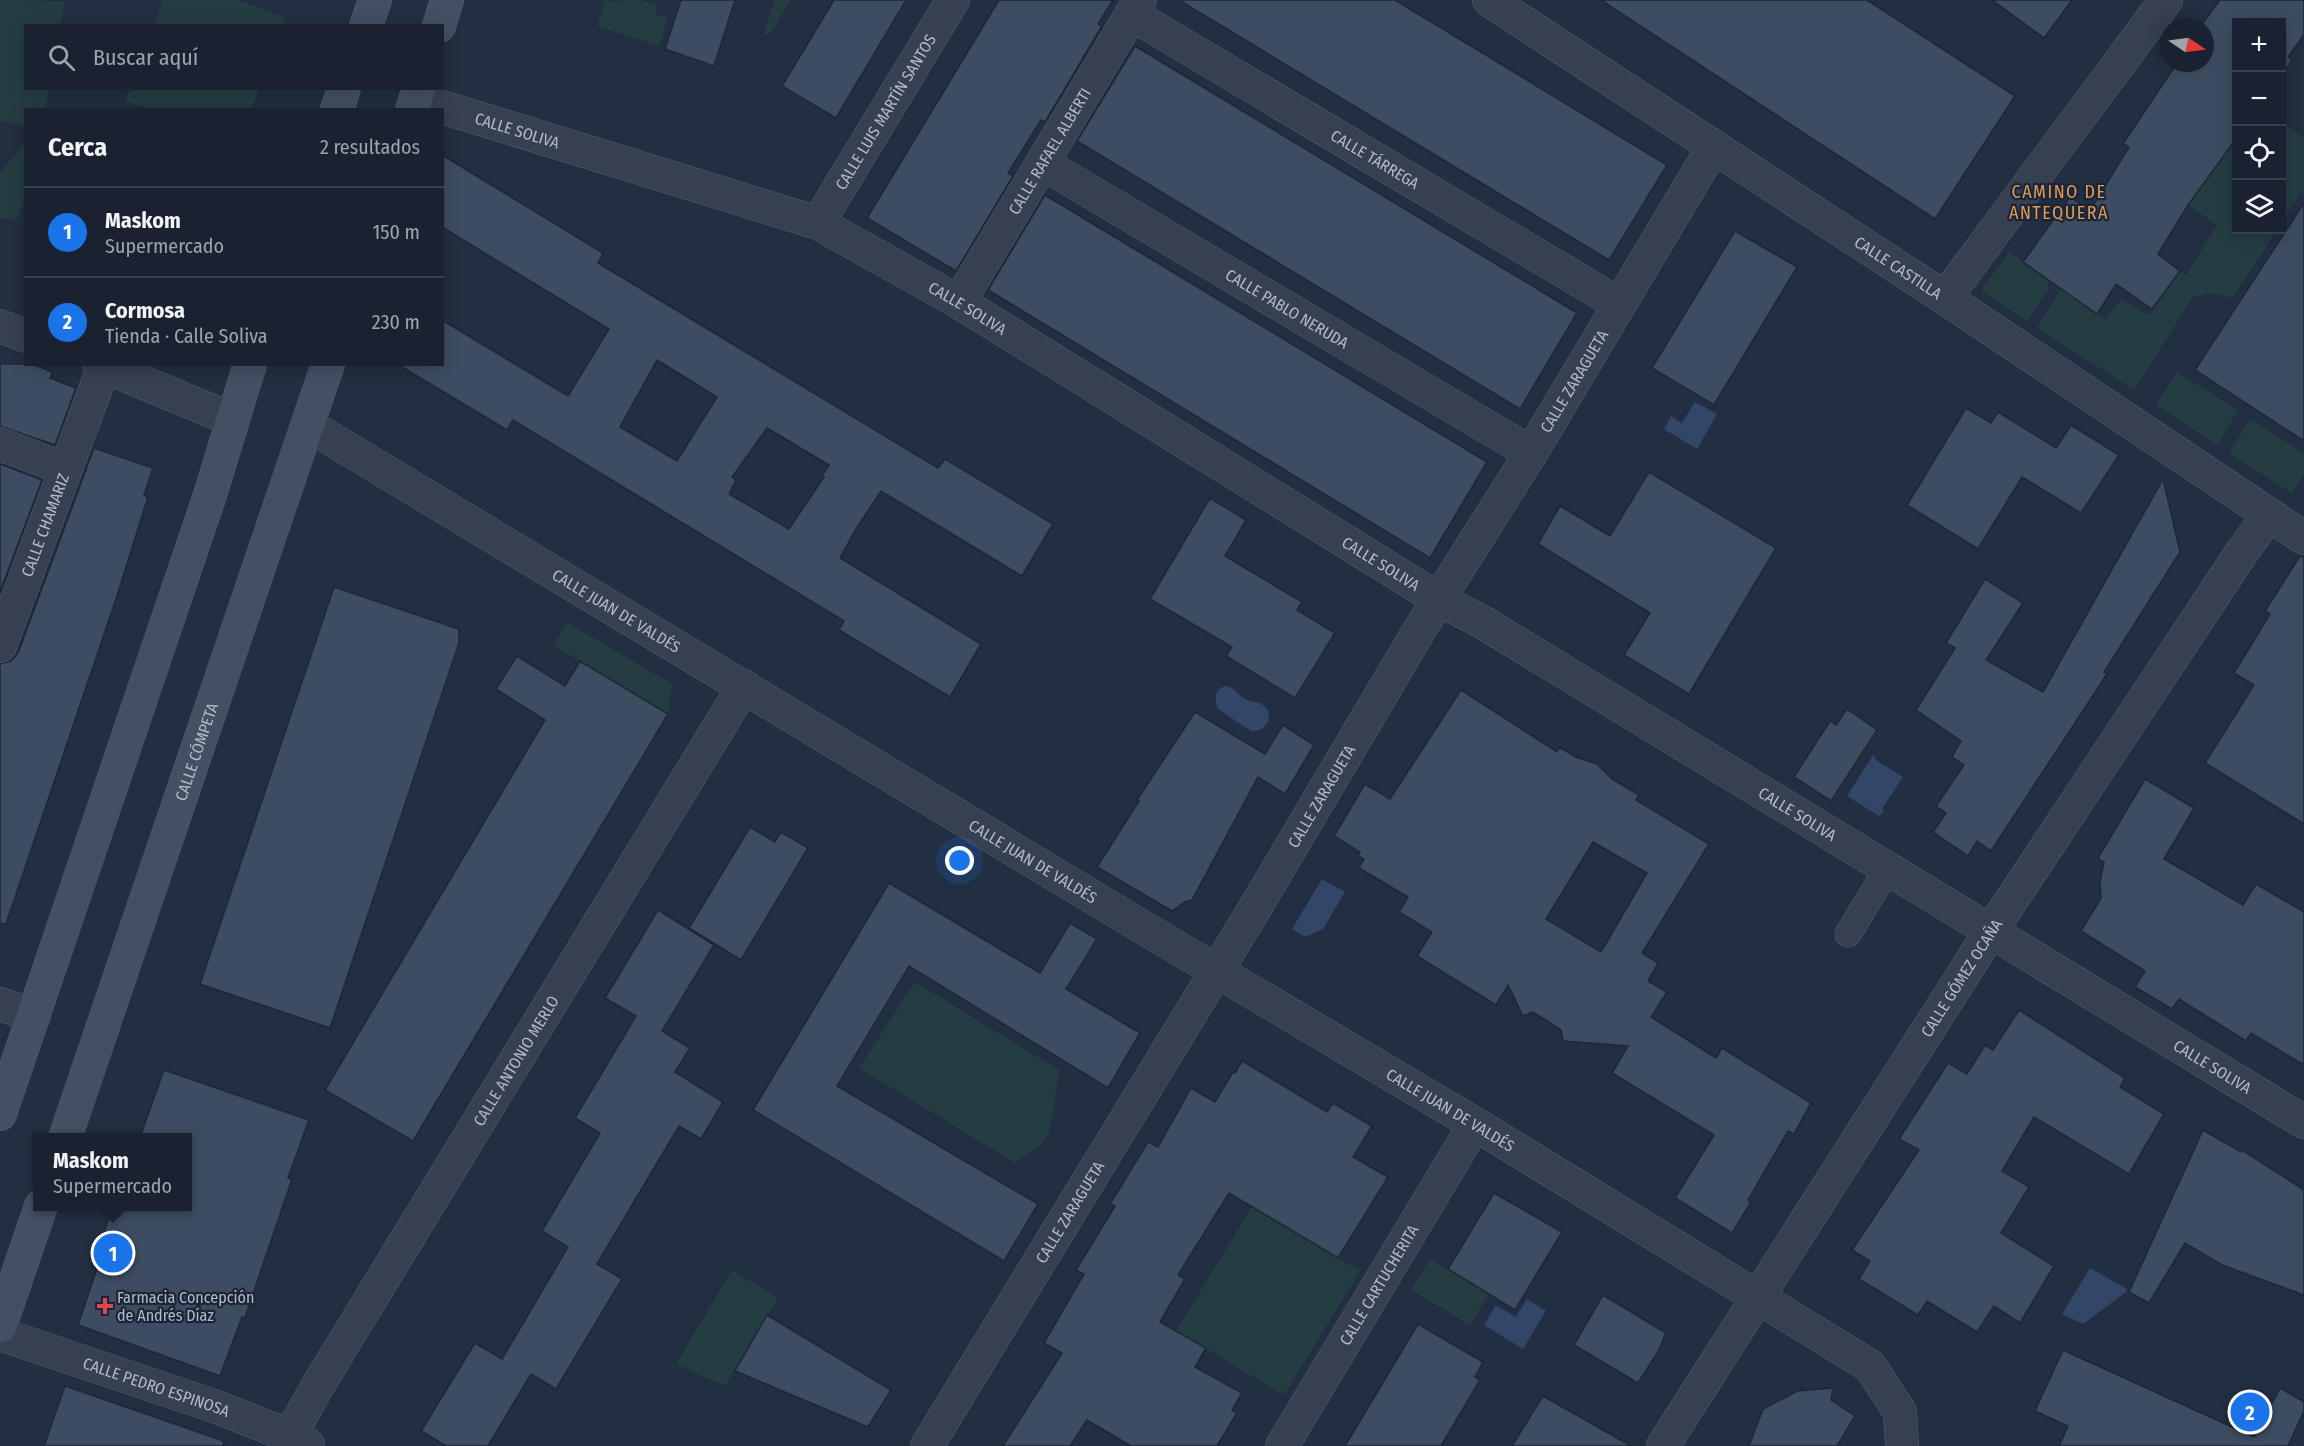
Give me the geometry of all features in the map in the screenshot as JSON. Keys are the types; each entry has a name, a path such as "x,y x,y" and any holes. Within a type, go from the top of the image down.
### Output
{"main road":[{"path":"367,24 375,0"},
{"path":"440,24 447,0"},
{"path":"338,108 343,90"},
{"path":"0,1114 249,366"},
{"name":"CALLE CÓMPETA","path":"65,1133 327,366"},
{"path":"0,1326 39,1211"}],"street":[{"name":"CALLE LUIS MARTÍN SANTOS","path":"818,223 953,0"},
{"name":"CALLE CASTILLA","path":"1489,0 1945,298 2304,538"},
{"path":"1945,298 2166,0"},
{"name":"CALLE RAFAEL ALBERTI","path":"959,302 1135,7"},
{"name":"CALLE TÁRREGA","path":"1135,7 1619,304"},
{"name":"CALLE SOLIVA","path":"416,99 818,223 959,302 1440,600 1484,623 2304,1122"},
{"name":"CALLE ZARAGUETA","path":"927,1446 1531,453 1714,146"},
{"name":"CALLE PABLO NERUDA","path":"1042,163 1531,453"},
{"path":"0,326 24,335"},
{"path":"65,469 102,366"},
{"path":"104,366 233,420"},
{"name":"CALLE JUAN DE VALDÉS","path":"308,425 1216,971 1475,1124 1869,1366 1900,1412 1902,1446"},
{"name":"CALLE CHAMARIZ","path":"0,444 65,469 13,568 0,646"},
{"name":"CALLE GÓMEZ OCAÑA","path":"1663,1446 1991,931 2242,552 2269,515"},
{"name":"CALLE ANTONIO MERLO","path":"300,1441 329,1367 744,686"},
{"path":"0,1004 34,1016"},
{"name":"CALLE CARTUCHERITA","path":"1282,1446 1475,1124"},
{"name":"CALLE PEDRO ESPINOSA","path":"0,1334 217,1407 300,1441"}],"lane":[{"path":"1848,934 1888,868"}],"green space":[{"path":"0,0 65,1 60,24 24,24 24,90 49,90 45,108 24,108 24,126 0,121"},
{"path":"163,0 237,0 286,18 283,24 154,24"},
{"path":"606,0 621,3 622,0 640,0 658,6 655,14 668,18 659,46 597,26"},
{"path":"775,0 791,0 770,34 766,35 764,33"},
{"path":"129,90 259,90 252,108 146,108 126,101"},
{"path":"2286,126 2304,138 2304,188 2286,216"},
{"path":"24,144 24,201 16,221 0,217 0,173"},
{"path":"2232,144 2232,234 2274,234 2232,298 2214,293 2193,297 2134,390 2037,328 2061,288 2106,320 2121,299 2148,315 2180,271 2186,275 2217,225 2188,205"},
{"path":"2009,252 2048,279 2048,289 2027,321 1981,291"},
{"path":"2177,372 2238,410 2217,445 2156,405"},
{"path":"2250,419 2304,453 2304,473 2292,493 2229,453"},
{"path":"568,623 672,684 668,714 553,645"},
{"path":"915,982 1059,1070 1049,1134 1042,1144 1015,1163 859,1068"},
{"path":"1252,1207 1360,1271 1284,1395 1176,1331"},
{"path":"1430,1259 1489,1294 1470,1325 1411,1290"},
{"path":"732,1270 778,1298 725,1386 676,1364"}],"water":[{"path":"1695,402 1717,414 1697,449 1664,429 1671,416 1682,423"},
{"path":"1225,686 1267,709 1269,718 1265,726 1251,731 1218,709 1216,695"},
{"path":"1873,755 1876,760 1903,777 1879,816 1847,796"},
{"path":"1322,879 1345,892 1323,929 1305,937 1292,929"},
{"path":"2090,1268 2127,1289 2083,1324 2062,1314"},
{"path":"1527,1299 1546,1311 1523,1349 1484,1325 1496,1305 1516,1317"}],"building":[{"path":"681,0 735,0 714,66 665,49"},
{"path":"834,0 906,0 836,118 782,86"},
{"path":"999,0 1113,0 1098,24 1102,26 1045,122 1041,120 1008,173 1013,176 956,271 867,218"},
{"path":"1179,0 1395,0 1667,165 1609,260"},
{"path":"1601,0 1867,0 2015,96 1935,219"},
{"path":"1992,0 2072,0 2044,38"},
{"path":"2220,0 2304,0 2304,35 2288,57 2292,60 2286,69 2286,18 2232,18 2232,144 2188,205 2158,254 2180,271 2152,309 2116,284 2097,314 2023,262 2070,197 2090,211 2129,147 2123,144 2171,72 2214,72 2214,18 2207,18"},
{"path":"1135,46 1577,313 1520,409 1077,141"},
{"path":"444,156 603,253 598,263 938,468 945,459 1053,524 1022,576 881,491 856,529 840,558 981,644 950,697 839,630 844,621 513,420 507,430 400,366 444,366 444,321 568,396 609,329 444,228","holes":["657,360 717,397 677,461 620,427","767,428 829,465 822,476 824,477 789,529 729,494 736,480 732,477"]},
{"path":"1045,195 1487,462 1430,558 988,290"},
{"path":"2304,203 2304,441 2195,370 2284,234 2286,234"},
{"path":"1735,231 1797,267 1714,405 1652,368"},
{"path":"0,364 38,366 52,372 50,378 76,388 55,445 0,426"},
{"path":"1966,408 1991,423 1998,412 2056,448 2071,425 2119,455 2081,513 2022,477 1978,549 1907,505"},
{"path":"94,448 153,468 144,495 148,497 116,599 6,924 0,923 0,664 11,661 18,653"},
{"path":"0,464 42,480 0,592"},
{"path":"1649,472 1776,548 1689,694 1624,655 1650,613 1538,544 1560,506 1610,536"},
{"path":"2163,479 2180,552 2104,672 2107,674 1991,851 1977,841 1968,856 1933,832 1946,813 1936,806 1964,765 1952,757 1961,741 1916,710 1955,648 1946,643 1985,579 2023,603 1986,660 2043,692"},
{"path":"1210,498 1246,520 1225,556 1302,602 1297,610 1335,633 1295,698 1226,656 1232,647 1150,599"},
{"path":"2300,556 2304,557 2304,824 2205,763 2254,685 2234,673 2270,614 2265,611"},
{"path":"334,587 459,629 459,643 330,1028 200,984"},
{"path":"517,656 565,686 580,661 668,714 413,1141 325,1090 545,720 496,689"},
{"path":"1461,690 1557,752 1559,747 1576,757 1597,764 1612,779 1639,795 1636,800 1709,844 1642,953 1658,963 1648,981 1667,992 1651,1017 1716,1058 1722,1048 1811,1103 1794,1134 1788,1131 1748,1200 1751,1202 1732,1233 1675,1198 1714,1135 1612,1073 1628,1046 1563,1041 1561,1030 1533,1012 1523,1016 1508,985 1496,1005 1417,956 1432,932 1399,912 1408,897 1359,868 1364,859 1358,856 1360,852 1334,836 1365,784 1390,799","holes":["1593,842 1647,873 1601,952 1546,919"]},
{"path":"1847,709 1877,730 1831,801 1794,777 1830,721 1836,725"},
{"path":"1195,712 1265,754 1283,725 1314,745 1285,794 1258,777 1192,900 1172,911 1097,867 1139,801 1137,800"},
{"path":"2145,779 2194,808 2164,859 2243,905 2256,884 2304,912 2304,1065 2251,1033 2246,1041 2179,999 2172,1009 2135,987 2145,971 2081,931 2101,898 2100,882 2104,862 2098,858"},
{"path":"750,827 775,842 781,832 808,848 741,960 689,928"},
{"path":"889,883 1040,973 1070,923 1097,939 1066,989 1140,1033 1108,1088 909,966 837,1086 1038,1204 1004,1261 753,1110"},
{"path":"658,910 714,945 662,1031 690,1048 675,1072 723,1102 701,1139 679,1126 597,1264 622,1279 556,1389 531,1374 488,1446 446,1446 421,1431 475,1343 502,1359 568,1247 542,1231 600,1133 575,1118 636,1016 605,998"},
{"path":"2019,1010 2125,1078 2120,1087 2164,1114 2129,1174 2034,1117 2002,1171 2029,1187 2001,1233 2054,1266 2020,1323 1994,1306 1977,1332 1927,1301 1918,1315 1859,1279 1870,1261 1852,1250 1919,1150 1899,1139 1948,1063 1967,1074 1985,1045 1993,1050"},
{"path":"1242,1061 1327,1112 1333,1103 1372,1126 1353,1157 1388,1177 1338,1258 1229,1193 1178,1275 1185,1279 1160,1322 1206,1348 1195,1367 1242,1393 1232,1410 1237,1413 1217,1446 1131,1446 1087,1420 1070,1446 1003,1446 1062,1353 1044,1343 1084,1274 1076,1270 1115,1206 1110,1204 1148,1142 1158,1147 1191,1088 1215,1102"},
{"path":"164,1070 309,1120 288,1178 292,1179 245,1318 242,1317 220,1376 78,1325 97,1268 92,1266 111,1211 192,1211 192,1133 141,1133"},
{"path":"2203,1130 2241,1152 2242,1150 2304,1190 2304,1295 2222,1265 2185,1243 2149,1303 2129,1292"},
{"path":"1494,1193 1562,1232 1515,1310 1448,1269"},
{"path":"1603,1295 1666,1333 1659,1350 1638,1383 1574,1345"},
{"path":"767,1315 891,1390 868,1427 735,1371"},
{"path":"1418,1324 1483,1362 1475,1377 1480,1380 1441,1446 1345,1446"},
{"path":"2063,1350 2254,1437 2280,1388 2304,1402 2304,1411 2288,1446 2059,1446 2068,1426 2035,1411"},
{"path":"65,1386 224,1441 223,1446 44,1446"},
{"path":"1833,1388 1831,1400 1855,1416 1837,1446 1749,1446 1763,1409 1797,1391"},
{"path":"1543,1396 1631,1446 1512,1446"}],"place":[{"name":"Maskom","path":"113,1253"},
{"name":"Farmacia Concepción de Andrés Díaz","path":"105,1306"},
{"name":"Cormosa","path":"2250,1412"}],"district":[{"name":"CAMINO DE ANTEQUERA","path":"2059,202"}]}
